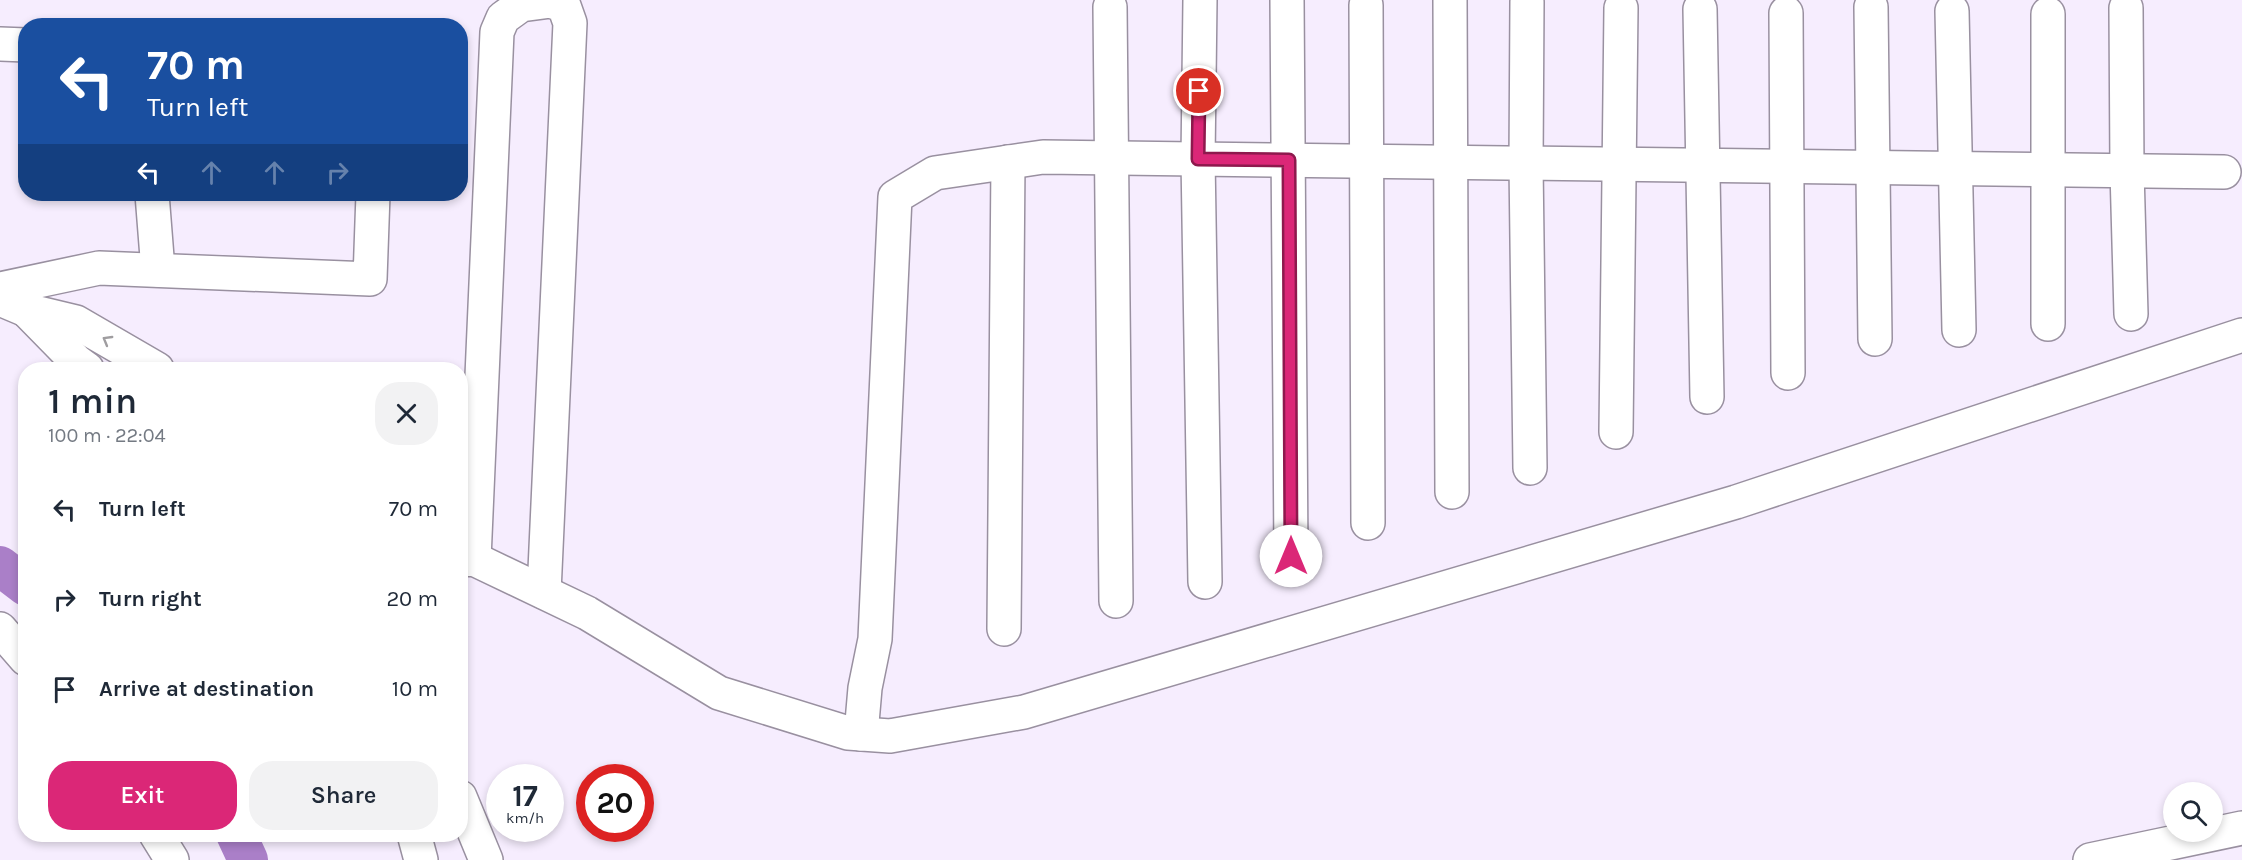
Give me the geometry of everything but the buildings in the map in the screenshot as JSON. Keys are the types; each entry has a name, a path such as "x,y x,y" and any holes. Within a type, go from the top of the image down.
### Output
{"street":[{"path":"1200,0 1198,159 1204,582"},
{"path":"1287,0 1291,556"},
{"path":"1450,0 1452,492"},
{"path":"468,541 497,32 503,18 521,5 551,1 564,6 570,23 544,592"},
{"path":"1527,2 1526,164 1530,468"},
{"path":"1366,5 1368,524"},
{"path":"1110,7 1116,601"},
{"path":"1871,7 1875,339"},
{"path":"1616,432 1621,8"},
{"path":"2126,8 2131,314"},
{"path":"1700,9 1707,397"},
{"path":"1952,11 1959,330"},
{"path":"1786,13 1788,373"},
{"path":"2048,14 2048,324"},
{"path":"0,44 18,45"},
{"path":"861,734 865,688 875,639 895,197 935,173 1042,157 2224,172"},
{"path":"1004,630 1008,162"},
{"path":"153,201 158,270"},
{"path":"0,289 99,268 370,279 373,201"},
{"path":"13,304 77,362"},
{"path":"13,304 76,322 145,362"},
{"path":"468,559 587,613 719,693 848,733 890,736 1024,712 1737,502 2242,335"},
{"path":"0,629 18,650"},
{"path":"468,816 486,860"},
{"path":"2090,860 2242,828"},
{"path":"161,842 172,860"},
{"path":"416,842 421,860"}],"waterway":[{"path":"0,566 18,580"},
{"path":"240,842 248,860"}],"route":[{"path":"1199,91 1198,159 1289,160 1291,556"}]}
